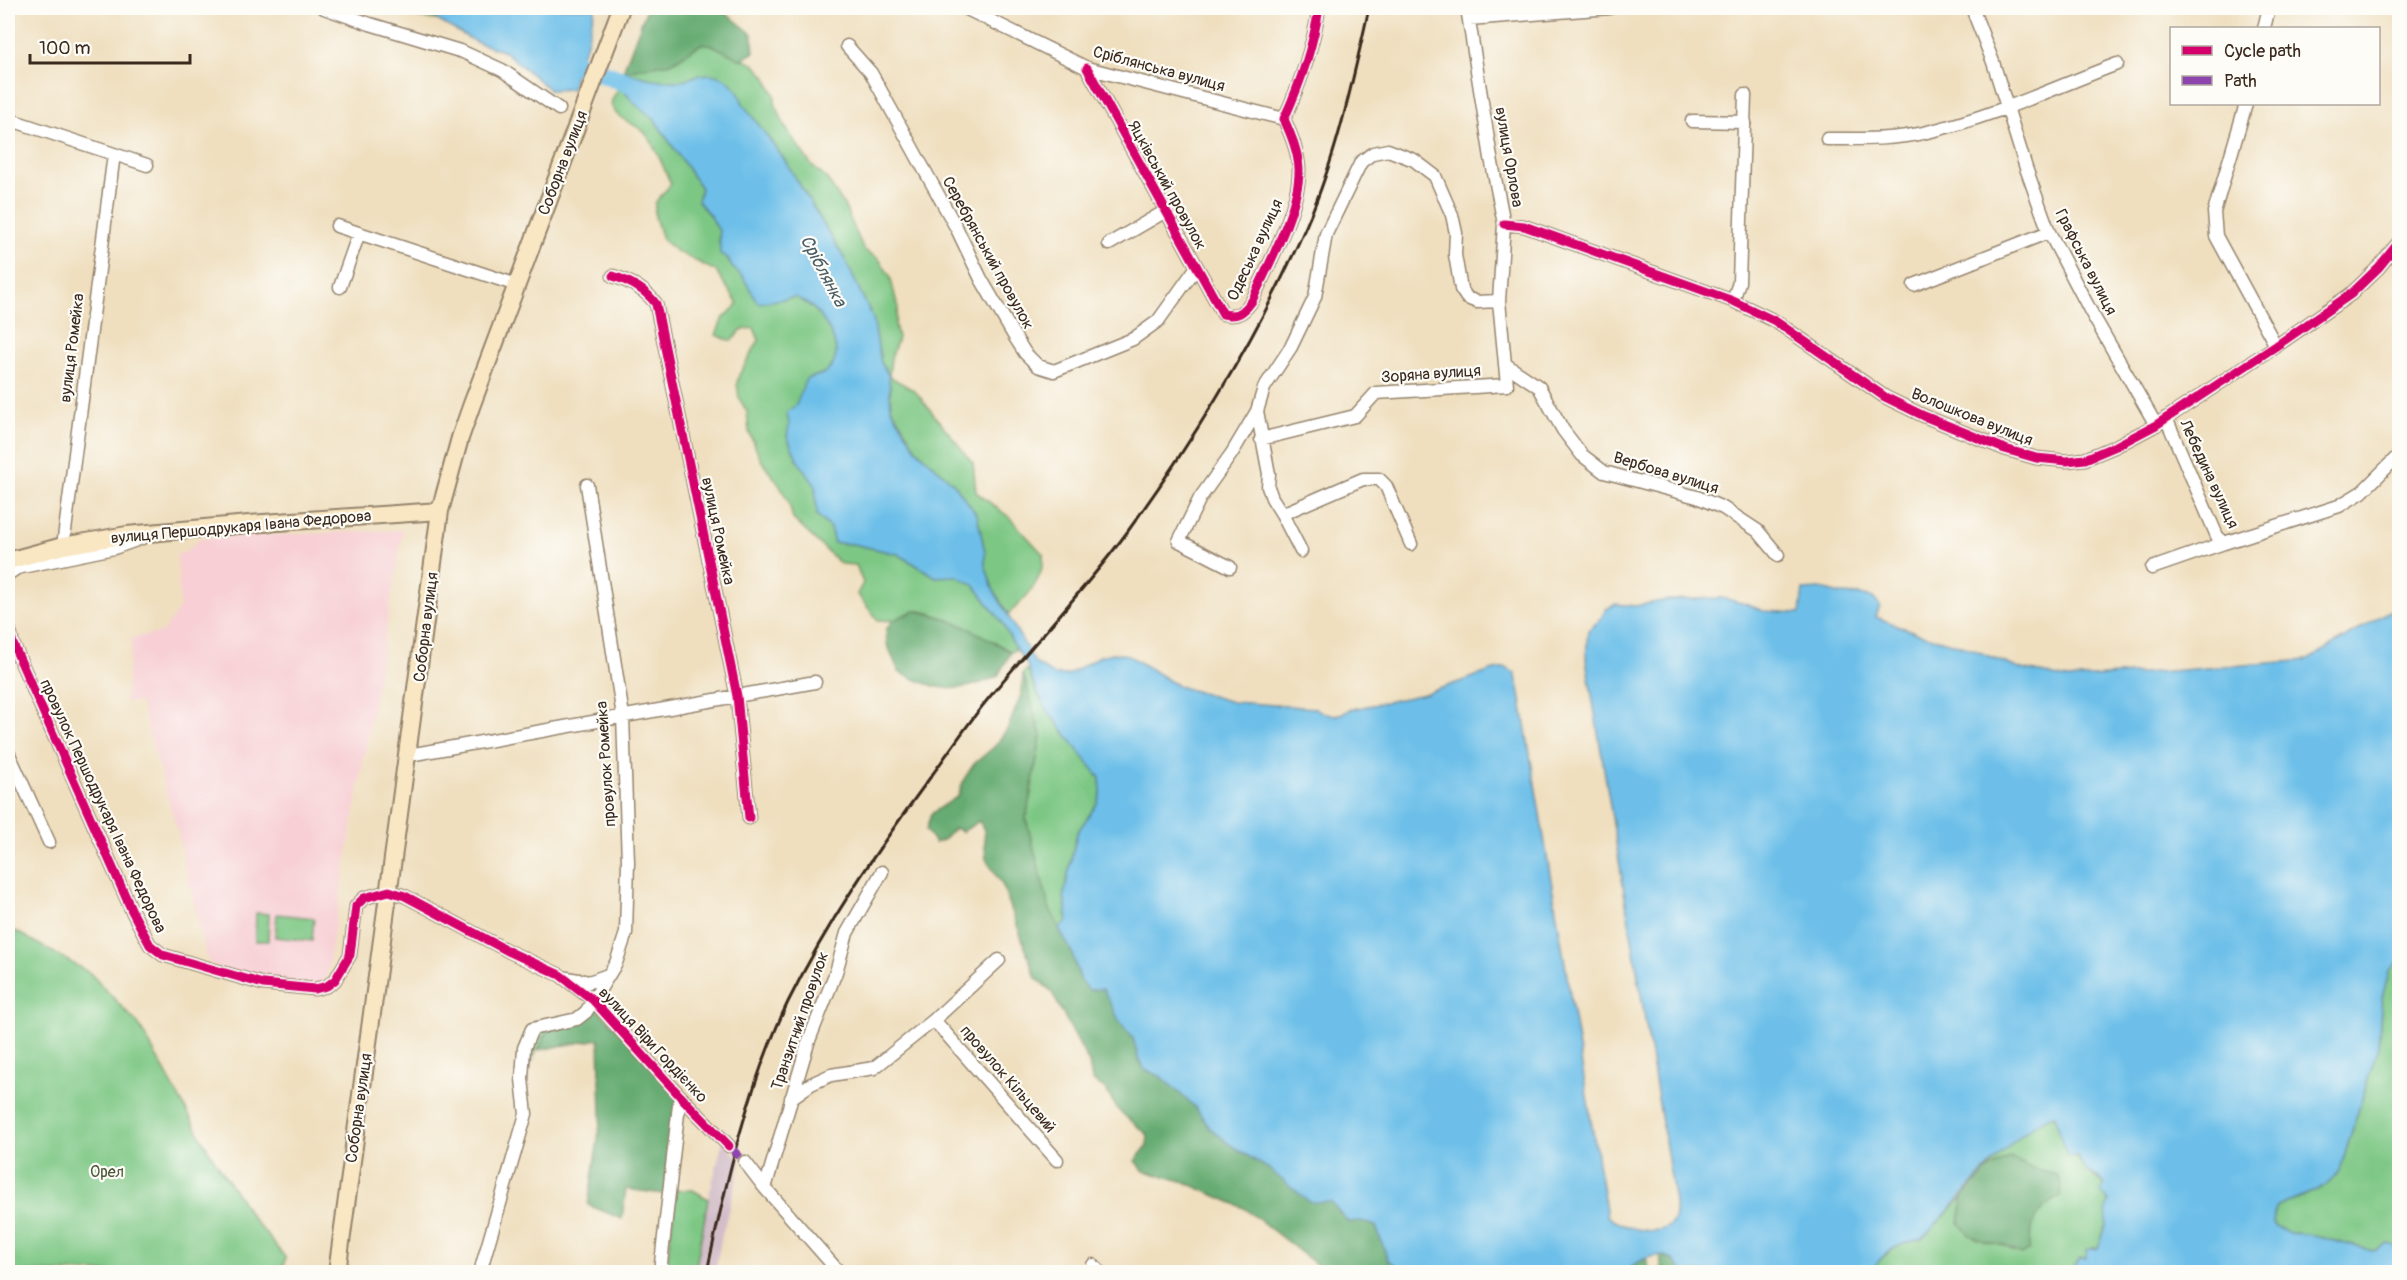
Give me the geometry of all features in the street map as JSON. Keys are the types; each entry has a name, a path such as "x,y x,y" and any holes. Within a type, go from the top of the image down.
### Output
{"main road":[{"name":"Соборна вулиця","path":"337,1272 378,958 409,755 441,511 460,438 621,8"},
{"name":"вулиця Першодрукаря Івана Федорова","path":"8,561 63,546 127,535 441,511"}],"street":[{"path":"324,8 463,52 502,70 559,109"},
{"name":"Сріблянська вулиця","path":"965,8 1087,68 1284,120"},
{"path":"1284,120 1302,80 1314,43 1319,8"},
{"path":"1468,14 1610,8"},
{"name":"Графська вулиця","path":"1972,8 2008,106 2026,168 2049,232 2091,312 2161,422"},
{"path":"2264,27 2269,8"},
{"name":"вулиця Орлова","path":"1468,14 1504,224 1499,301 1507,385"},
{"name":"Серебрянський провулок","path":"847,46 871,72 957,229 981,279 1013,334 1038,366 1054,371 1133,339 1158,321 1196,268"},
{"path":"1827,139 1869,140 1921,133 1959,124 2117,64"},
{"name":"Яцківський провулок","path":"1087,68 1164,212 1223,314"},
{"path":"1733,301 1739,282 1745,95"},
{"path":"2246,105 2214,212 2216,236 2276,346"},
{"path":"8,118 147,165"},
{"name":"Одеська вулиця","path":"1223,314 1233,316 1244,313 1252,301 1295,201 1299,169 1295,145 1284,120"},
{"path":"1692,121 1745,122"},
{"path":"1230,567 1179,541 1200,498 1232,453 1257,411 1264,388 1291,347 1315,297 1326,234 1361,162 1373,153 1388,150 1414,160 1435,176 1452,215 1456,233 1455,255 1461,289 1467,298 1477,302 1499,301"},
{"name":"вулиця Ромейка","path":"63,546 114,154"},
{"name":"Яцківський провулок","path":"1109,244 1164,212"},
{"name":"Волошкова вулиця","path":"1504,224 1524,226 1733,301 1775,321 1885,397 1924,416 2005,449 2036,458 2067,460 2085,459 2116,446 2161,422 2350,294 2379,267 2400,241"},
{"path":"337,226 517,285"},
{"path":"1914,285 2049,232"},
{"path":"340,288 359,233"},
{"name":"вулиця Ромейка","path":"613,276 623,279 650,295 656,304 737,696 749,818"},
{"name":"Вербова вулиця","path":"1505,364 1539,387 1563,430 1582,455 1604,472 1697,497 1723,508 1758,531 1778,555"},
{"name":"Зоряна вулиця","path":"1261,439 1354,416 1376,393 1507,385"},
{"path":"1257,411 1269,474 1268,487 1301,551"},
{"name":"Лебедина вулиця","path":"2161,422 2217,536 2224,543"},
{"name":"Лебедина вулиця","path":"2152,568 2339,506 2362,492 2400,454"},
{"path":"1282,514 1363,479 1379,478 1386,486 1411,544"},
{"name":"провулок Ромейка","path":"480,1272 526,1114 522,1079 524,1048 532,1029 577,1019 586,1012 616,963 626,933 628,862 623,716 587,485"},
{"path":"8,574 17,568 114,548 158,532"},
{"name":"провулок Першодрукаря Івана Федорова","path":"8,625 13,644 132,911 150,945 163,955 263,984 315,989 327,986 335,980 350,955 356,906 363,898 389,891"},
{"path":"409,755 815,682"},
{"path":"8,752 49,842"},
{"name":"Транзитний провулок","path":"765,1188 808,1043 836,972 847,933 882,872"},
{"name":"вулиця Віри Гордієнко","path":"389,891 405,896 510,952 561,975 593,1000 729,1146"},
{"path":"791,1098 811,1084 831,1075 874,1068 934,1020 999,960"},
{"path":"561,975 589,982 605,977 610,972"},
{"name":"провулок Кільцевий","path":"934,1020 1057,1160"},
{"path":"660,1272 680,1096"},
{"path":"745,1162 839,1272"}],"shaded area":[{"path":"403,530 326,978 318,985 264,978 215,967 207,959 177,829 140,702 125,702 132,638 163,632 180,607 177,554 184,553 201,538"},
{"path":"723,1140 741,1162 715,1272 695,1272 708,1199"}],"green space":[{"path":"394,8 437,8 435,15 437,20 420,18 411,10"},
{"path":"647,8 716,8 752,34 754,52 741,60 710,44 701,44 671,63 623,71"},
{"path":"701,44 710,44 754,64 765,76 775,95 775,103 785,127 812,166 827,179 844,205 864,250 879,259 890,276 898,308 895,324 898,338 891,358 889,376 881,363 873,318 844,258 784,159 743,104 733,86 722,78 709,75 671,81 650,79 623,71 671,63"},
{"path":"620,86 633,102 654,119 701,188 699,194 701,206 719,231 719,243 732,267 743,277 758,303 796,297 814,309 831,333 836,351 835,359 824,373 806,379 787,436 798,461 815,485 817,515 830,528 834,543 853,544 898,554 936,577 957,575 974,585 1001,621 1016,649 1011,652 963,626 923,611 914,611 893,620 878,620 857,594 863,583 856,565 841,564 793,519 789,503 780,486 761,460 749,432 747,412 739,398 737,383 739,375 759,340 754,328 741,330 731,341 716,335 722,320 738,304 716,271 676,251 662,239 655,217 655,203 671,184 645,133 618,116 612,107 612,99"},
{"path":"889,376 915,391 973,463 976,492 1009,517 1043,554 1038,579 1021,602 1008,614 993,589 985,565 985,552 977,516 955,485 916,449 891,407"},
{"path":"915,611 952,621 1011,652 998,676 971,686 948,688 937,687 899,672 887,644 886,630 893,620"},
{"path":"1028,669 1033,685 1050,713 1100,778 1101,792 1097,804 1077,833 1064,895 1068,922 1059,929 1049,907 1026,819 1041,736 1023,673"},
{"path":"1023,673 1041,736 1026,819 1049,907 1071,950 1081,981 1089,990 1103,989 1120,1022 1133,1038 1139,1060 1145,1070 1160,1076 1194,1106 1210,1128 1232,1146 1269,1169 1331,1202 1348,1222 1361,1221 1376,1226 1388,1260 1406,1272 1326,1272 1244,1208 1182,1181 1144,1171 1135,1161 1147,1146 1148,1135 1118,1110 1106,1090 1092,1080 1089,1063 1051,991 1036,978 1003,886 986,859 984,830 979,821 962,832 955,828 943,840 935,843 926,830 931,814 958,796 964,779 974,764 995,746 1008,728 1022,692"},
{"path":"256,913 269,914 268,941 255,941"},
{"path":"277,914 314,918 312,941 275,937"},
{"name":"Орел","path":"8,927 90,973 139,1025 209,1151 251,1216 285,1257 283,1272 8,1272"},
{"path":"2399,961 2399,1247 2388,1244 2374,1251 2306,1234 2289,1233 2275,1226 2273,1222 2275,1207 2320,1188 2335,1177 2340,1170 2378,1047 2382,998 2389,971"},
{"path":"592,1003 680,1096 670,1195 626,1189 622,1219 588,1205 601,1118 599,1039 538,1050 551,1025 577,1019"},
{"path":"551,1025 522,1079 532,1029"},
{"path":"2055,1115 2063,1136 2075,1156 2084,1168 2105,1187 2108,1225 2098,1248 2092,1248 2086,1258 2080,1258 2068,1272 1871,1272 1879,1260 1902,1243 1922,1239 1963,1197 1959,1223 1986,1242 2005,1246 2014,1252 2030,1238 2034,1219 2043,1206 2057,1175 2032,1169 2010,1157 1986,1171 2027,1130 2036,1123"},
{"path":"2010,1157 2032,1169 2057,1175 2061,1185 2061,1196 2045,1206 2036,1217 2031,1231 2029,1250 2022,1255 2005,1246 1969,1235 1959,1223 1963,1197 1986,1171"},
{"path":"676,1190 693,1190 708,1199 695,1272 666,1272"},
{"path":"1660,1256 1673,1259 1683,1272 1662,1272"},
{"path":"1646,1259 1650,1272 1628,1272 1636,1262"}],"water":[{"path":"437,8 595,8 586,46 577,64 572,89 550,90 505,52 476,42 437,20 435,15"},
{"path":"623,71 650,79 671,81 701,75 716,75 728,80 737,90 743,104 784,159 844,258 873,318 881,363 889,376 891,408 916,449 955,485 977,515 985,552 985,565 993,589 1035,663 1054,675 1068,675 1100,656 1113,653 1128,655 1178,686 1232,702 1315,708 1332,715 1424,694 1494,670 1506,668 1515,673 1607,1216 1621,1224 1651,1231 1668,1227 1674,1219 1675,1202 1586,659 1588,630 1600,620 1606,609 1616,604 1635,606 1668,600 1722,598 1763,611 1800,613 1803,590 1821,589 1873,598 1880,606 1876,617 1917,633 1972,649 2017,668 2068,679 2308,660 2399,605 2399,961 2389,971 2382,998 2378,1047 2340,1170 2335,1177 2320,1188 2275,1207 2273,1222 2275,1226 2289,1233 2306,1234 2374,1251 2388,1244 2399,1247 2399,1272 2068,1272 2080,1258 2086,1258 2087,1250 2098,1248 2107,1224 2106,1210 2109,1200 2100,1192 2104,1184 2098,1177 2085,1170 2077,1156 2069,1157 2058,1131 2055,1115 2040,1121 2005,1150 1922,1239 1892,1250 1871,1272 1683,1272 1672,1259 1659,1256 1646,1258 1628,1272 1407,1272 1388,1260 1376,1226 1361,1221 1348,1222 1331,1202 1310,1202 1269,1169 1232,1146 1210,1128 1194,1106 1160,1076 1145,1070 1139,1060 1133,1038 1120,1022 1103,989 1089,990 1081,981 1071,950 1059,929 1068,921 1064,895 1077,833 1097,804 1101,792 1100,778 1047,710 1033,683 1026,662 1001,621 974,585 957,576 936,577 898,554 853,544 834,543 830,528 817,515 815,485 798,461 787,436 789,425 787,412 796,405 806,379 824,373 835,359 836,351 831,333 814,309 796,297 758,303 743,277 732,267 728,258 720,254 719,231 698,201 701,188 654,119 633,102 620,86"}],"waterway":[{"name":"Сріблянка","path":"555,51 577,64 644,89"}],"railway":[{"path":"707,1272 730,1169 750,1100 774,1034 803,972 855,885 912,802 981,708 1128,531 1154,495 1226,382 1269,304 1318,198 1343,117 1369,8"}],"marked path":[{"path":"729,1146 745,1162"}],"cycle path":[{"path":"1087,68 1223,314 1233,315 1243,311 1252,301 1282,236 1294,201 1299,169 1294,143 1284,119 1306,65 1319,8"},
{"path":"1504,224 1524,226 1733,301 1775,321 1885,397 1924,416 2005,449 2036,458 2067,461 2085,459 2156,425 2276,346 2351,294 2379,267 2400,241"},
{"path":"613,276 637,287 656,304 737,696 749,818"},
{"path":"8,625 13,644 132,911 150,945 163,955 263,984 315,989 327,986 335,980 350,955 356,906 364,898 389,891 405,896 510,952 560,975 593,1000 729,1146"}]}
